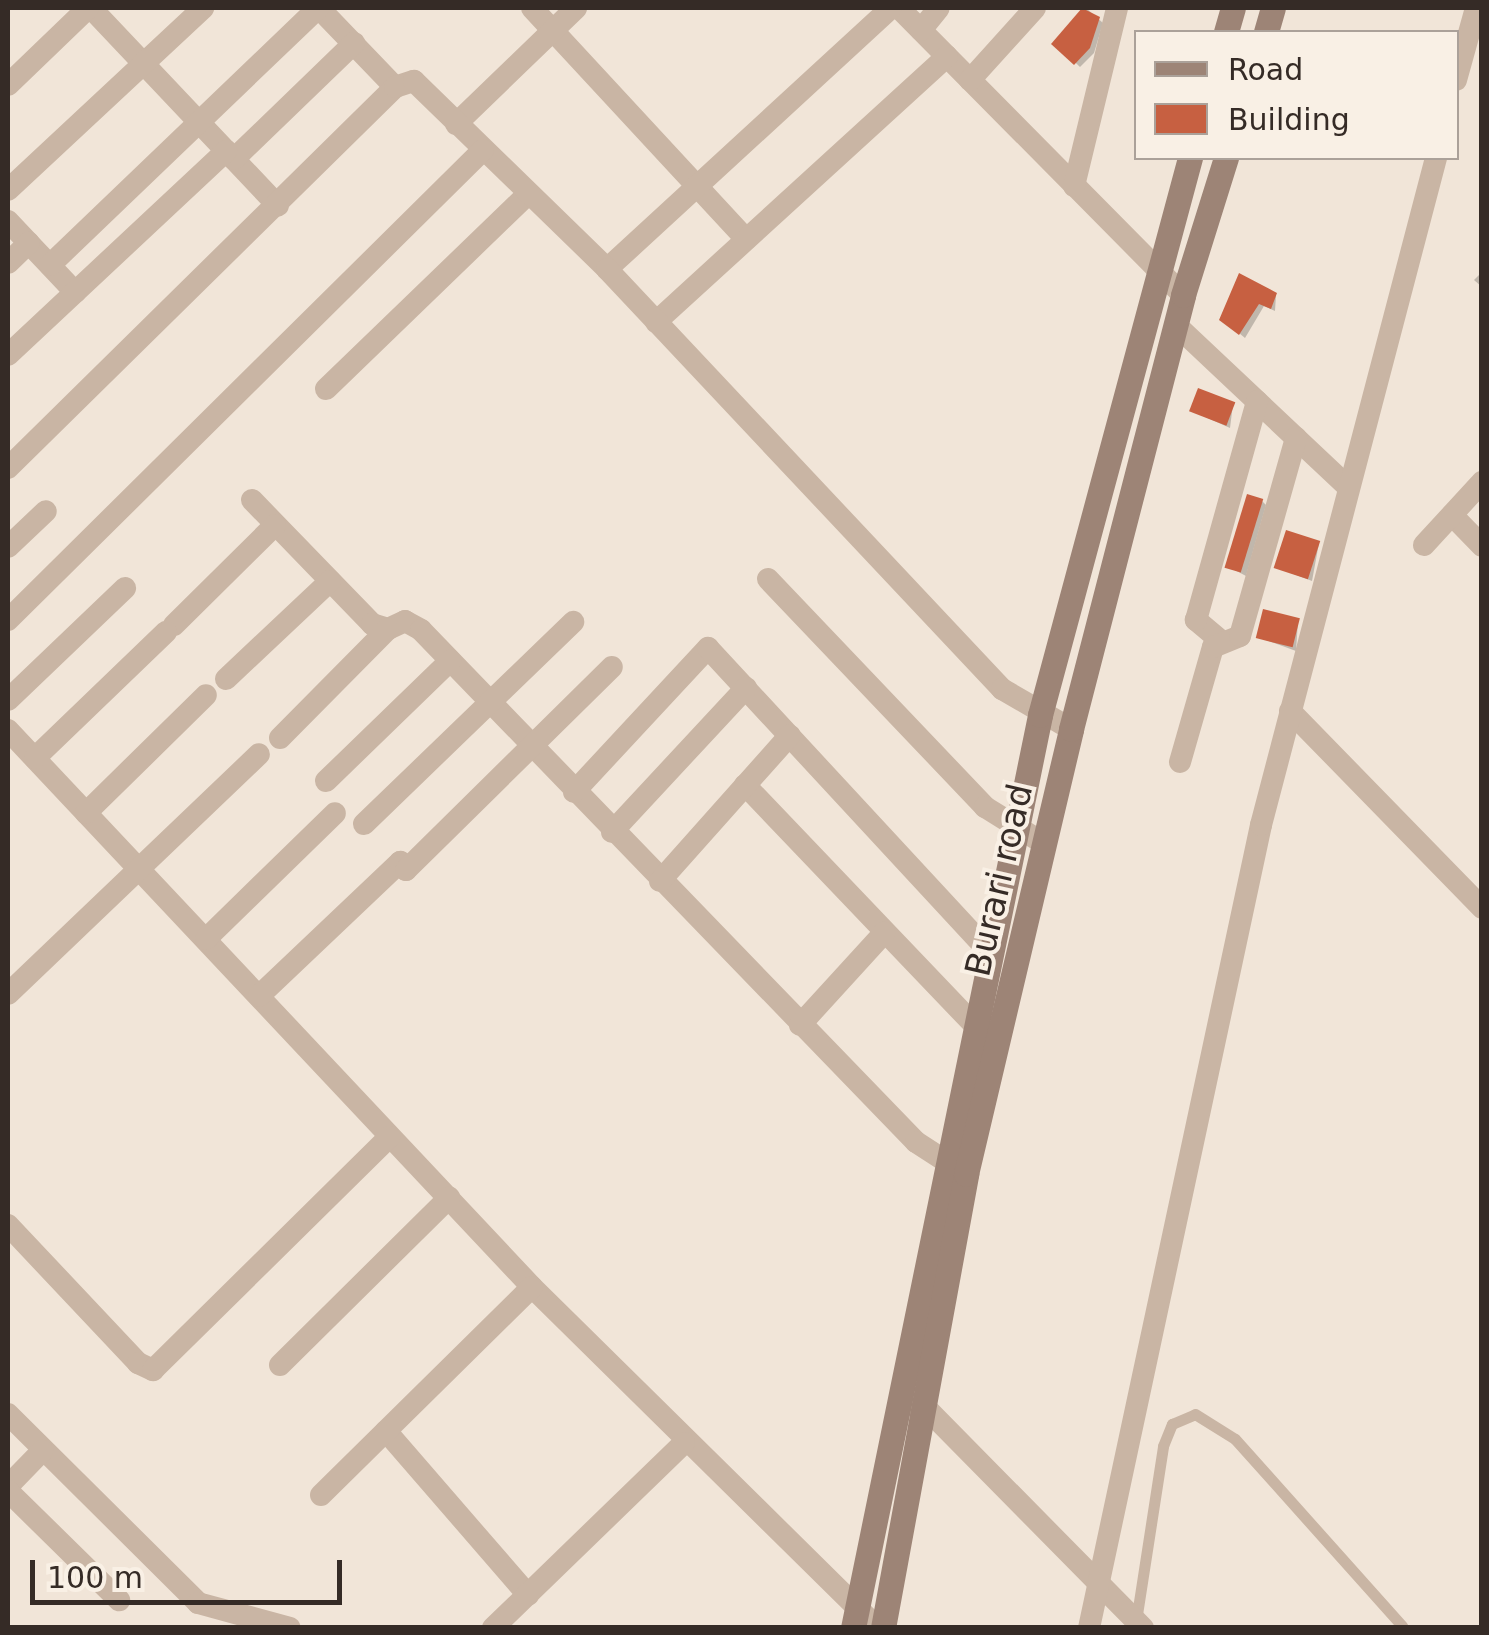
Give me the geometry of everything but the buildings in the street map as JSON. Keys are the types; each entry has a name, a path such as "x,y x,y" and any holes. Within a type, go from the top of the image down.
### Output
{"main road":[{"name":"Burari road","path":"868,1623 914,1405 974,1024 1040,715 1189,160"},
{"name":"Burari road","path":"954,1170 1044,843 1184,295 1225,160"}],"street":[{"path":"8,85 90,8 278,206"},
{"path":"8,190 203,8"},
{"path":"50,264 318,8 395,87"},
{"path":"532,8 746,239"},
{"path":"456,124 576,8"},
{"path":"606,269 891,8"},
{"path":"899,8 1184,295"},
{"path":"921,30 939,8"},
{"path":"970,80 1035,8"},
{"path":"1074,186 1117,8"},
{"path":"1459,69 1476,8"},
{"path":"8,354 354,43"},
{"path":"656,322 947,56"},
{"path":"8,468 395,87 414,81 606,269 1002,688 1040,715 1071,729"},
{"path":"8,620 483,150"},
{"path":"1126,1611 1290,711 1435,160"},
{"path":"326,389 528,194"},
{"path":"8,221 75,292"},
{"path":"8,263 29,243"},
{"path":"1176,325 1348,487"},
{"path":"1222,642 1196,620 1257,401"},
{"path":"1180,762 1212,651 1222,642 1240,636 1296,438"},
{"path":"1424,545 1482,482"},
{"path":"252,500 372,624 388,629 413,624 800,1025 954,1170"},
{"path":"8,547 46,511"},
{"path":"1452,514 1482,546"},
{"path":"34,758 276,525"},
{"path":"768,579 985,807 1018,831 1044,843"},
{"path":"226,679 330,581"},
{"path":"8,700 125,588"},
{"path":"364,824 573,622"},
{"path":"280,738 388,629"},
{"path":"574,792 700,652 715,654 990,952"},
{"path":"326,781 450,661"},
{"path":"259,996 400,862 406,870 612,666"},
{"path":"612,832 746,688"},
{"path":"86,813 206,695"},
{"path":"1290,711 1480,904"},
{"path":"8,730 532,1287 868,1623"},
{"path":"660,881 790,735"},
{"path":"8,994 258,754"},
{"path":"745,785 974,1024"},
{"path":"206,938 335,813"},
{"path":"800,1025 884,933"},
{"path":"8,1226 138,1363 153,1370 389,1137"},
{"path":"280,1365 449,1198"},
{"path":"321,1495 532,1287"},
{"path":"914,1405 1126,1611"},
{"path":"8,1414 198,1603 290,1628"},
{"path":"386,1431 528,1595"},
{"path":"492,1628 684,1443"},
{"path":"42,1451 8,1489 119,1600"},
{"path":"1090,1628 1126,1611"}],"lane":[{"path":"1126,1611 1163,1446 1172,1424 1195,1414 1234,1439 1402,1626"}]}
